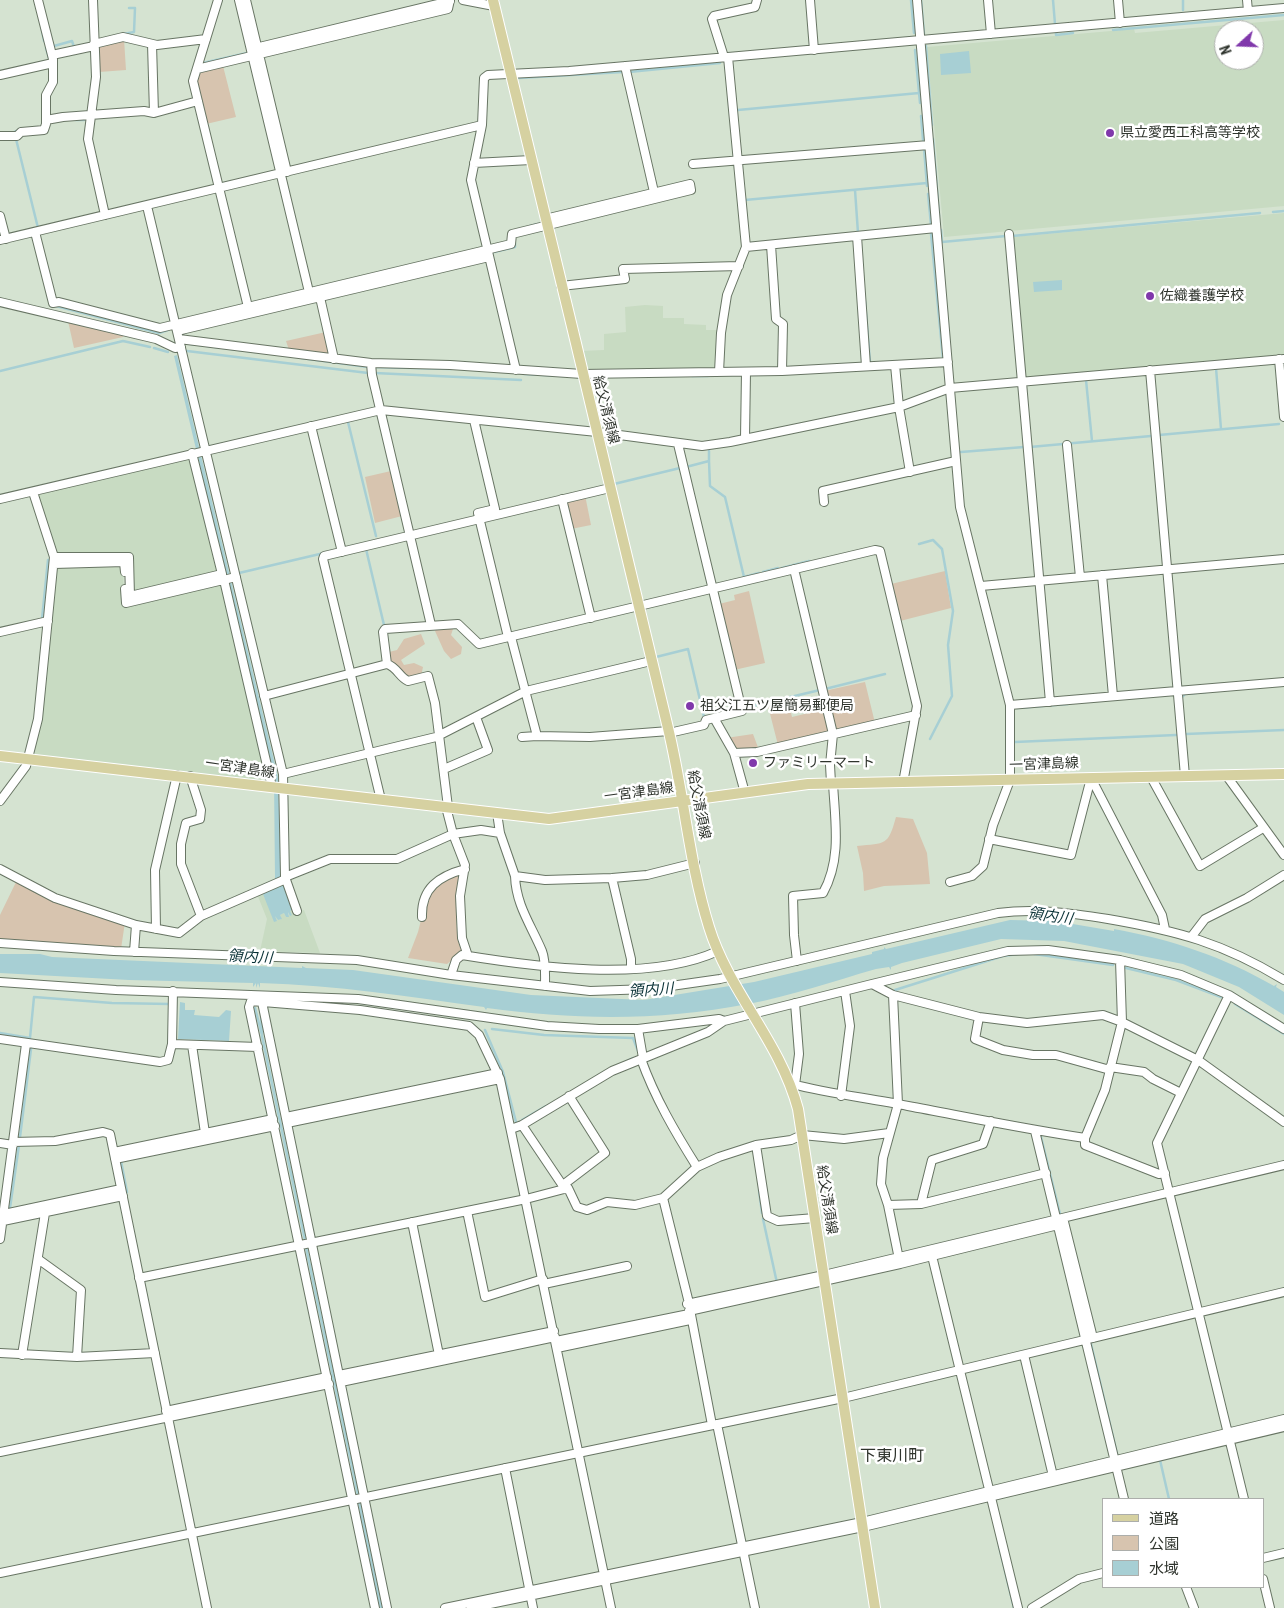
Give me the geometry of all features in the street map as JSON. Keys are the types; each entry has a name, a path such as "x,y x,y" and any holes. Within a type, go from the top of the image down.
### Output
{"main road":[{"name":"給父清須線","path":"493,3 669,732 684,800 703,904 718,952 778,1054 793,1085 875,1608"},
{"name":"一宮津島線","path":"0,756 190,776 277,788 549,819 808,784 1284,774"}],"street":[{"path":"0,136 17,136 20,132 44,130 46,95 53,82 52,59 38,0"},
{"path":"93,0 96,77 88,139 105,215"},
{"path":"218,0 193,81 248,307"},
{"path":"239,0 255,52 284,173 309,292"},
{"path":"246,0 255,52"},
{"path":"197,69 255,52 448,9 450,0"},
{"path":"463,0 493,3"},
{"path":"719,372 721,333 728,295 746,248 726,57 712,19 714,16 755,7 756,0"},
{"path":"810,0 814,50"},
{"path":"917,0 960,507 1010,705 1010,780 989,839 983,866 978,872 962,881 950,882"},
{"path":"988,0 991,34"},
{"path":"1118,0 1120,22"},
{"path":"1247,0 1248,11"},
{"path":"516,370 471,180 482,125 484,78 510,73 625,66 1284,8"},
{"path":"0,75 123,36 152,44 206,39"},
{"path":"152,44 154,113"},
{"path":"625,66 654,192"},
{"path":"46,120 144,111 154,113 198,101"},
{"path":"0,216 3,240 482,125"},
{"path":"693,164 929,145"},
{"path":"474,163 531,160"},
{"path":"178,335 319,293 488,253 511,244 512,234 546,222 690,184 691,190 546,222"},
{"path":"147,206 178,335 222,574 225,578 264,696 283,774 277,788"},
{"path":"746,248 936,228"},
{"path":"35,232 53,303 59,302 160,328 178,335 334,359 371,363 450,365 582,374 782,371 948,362"},
{"path":"1009,234 1050,702"},
{"path":"857,236 866,366"},
{"path":"771,245 776,319 783,324 782,371"},
{"path":"561,286 624,279 623,269 739,266"},
{"path":"178,335 248,307 309,292 319,293"},
{"path":"319,293 334,359"},
{"path":"0,302 156,339 175,348 178,335"},
{"path":"0,499 380,410 596,432 702,446 899,407 950,388 1282,359 1284,417"},
{"path":"371,363 380,410 431,625"},
{"path":"895,365 899,407 910,472"},
{"path":"1150,370 1185,776"},
{"path":"745,438 746,372"},
{"path":"474,420 495,509 478,513 509,637 526,691 537,736"},
{"path":"311,426 342,552"},
{"path":"522,737 590,737 669,732 704,725 706,720 742,711 678,444"},
{"path":"1067,445 1080,577"},
{"path":"199,452 225,578 277,788 285,879 297,911"},
{"path":"824,502 823,490 956,461"},
{"path":"381,800 323,559 324,556 479,517 610,488"},
{"path":"0,800 26,766 38,719 54,560 33,492"},
{"path":"562,498 591,618"},
{"path":"387,664 382,632 385,629 458,624 479,644 875,550 880,551 918,706 903,783"},
{"path":"981,586 1284,559"},
{"path":"54,560 124,562 126,603 148,595 225,578"},
{"path":"794,569 833,734 830,765 836,853 834,872 823,893 793,896 797,961"},
{"path":"1102,575 1113,696"},
{"path":"0,632 48,621"},
{"path":"283,774 438,736 526,691 651,661"},
{"path":"264,696 387,664 394,667 403,679 408,681 428,676 435,703 447,807 453,834 465,865 460,896 461,930 468,956"},
{"path":"1010,705 1284,682"},
{"path":"734,753 757,752 916,715"},
{"path":"444,769 488,750 476,717"},
{"path":"714,718 734,753 745,793"},
{"path":"156,929 155,870 177,775"},
{"path":"190,776 201,810 200,819 186,823 181,844 181,864 201,916"},
{"path":"1226,776 1284,856"},
{"path":"1151,777 1200,866 1263,828"},
{"path":"989,839 1071,855 1091,778"},
{"path":"1091,778 1162,915 1165,929"},
{"path":"497,813 500,832 516,876 516,886 522,910 542,952 545,986"},
{"path":"0,869 55,898 136,925 183,932 201,916 330,859 397,859 453,834 482,830 500,832"},
{"path":"516,876 545,880 612,878 647,875 695,863"},
{"path":"422,917 422,908 429,887 450,873 465,869"},
{"path":"1192,936 1205,919 1247,898 1284,875"},
{"path":"612,878 631,969"},
{"path":"0,943 134,952 348,960 545,986 615,991 692,985 732,978 952,923 1012,911 1060,911 1165,929 1192,936 1236,954 1284,980"},
{"path":"134,952 136,925"},
{"path":"511,1129 522,1125 612,1071 708,1032 724,1021 1016,950 1048,950 1120,960 1181,975 1229,995 1284,1028"},
{"path":"451,975 456,960 462,955 544,966 631,969 671,964 718,952"},
{"path":"1120,960 1122,1022 1104,1090 1085,1138 1085,1146 1159,1174 1165,1173"},
{"path":"0,982 358,999 547,1026 638,1029 719,1019 724,1021"},
{"path":"872,984 893,995 979,1018 1027,1023 1103,1015 1122,1022 1198,1060 1284,1122"},
{"path":"0,1039 160,1062 168,1060 172,1044 174,990"},
{"path":"841,1096 850,1026 845,991"},
{"path":"893,995 898,1104 883,1158 881,1184 888,1205 899,1260"},
{"path":"1229,995 1157,1143 1244,1498"},
{"path":"375,1608 249,1006 251,1001 360,1010 468,1026 479,1035 499,1076 611,1608"},
{"path":"262,1002 387,1608"},
{"path":"796,1003 799,1054 793,1085 841,1096 898,1104 1035,1131 1085,1138"},
{"path":"979,1018 975,1039 984,1043 1003,1050 1033,1055 1056,1055 1110,1068 1144,1072 1153,1080 1181,1093"},
{"path":"638,1029 642,1059 652,1088 669,1123 697,1167"},
{"path":"0,1239 26,1044"},
{"path":"172,1044 258,1047"},
{"path":"192,1045 206,1133"},
{"path":"287,1120 499,1076"},
{"path":"139,1278 526,1199 564,1187 605,1153 569,1096"},
{"path":"921,1204 932,1160 983,1144 991,1121"},
{"path":"114,1155 206,1133 274,1122"},
{"path":"114,1155 274,1122"},
{"path":"522,1125 564,1187 568,1188 576,1206 587,1210 607,1202 635,1205 663,1198 697,1167 719,1157 756,1145 791,1140 802,1135 850,1139 889,1133"},
{"path":"1035,1131 1089,1339 1124,1498"},
{"path":"0,1143 55,1141 103,1132 110,1134 207,1608"},
{"path":"756,1145 767,1216 778,1222 815,1218"},
{"path":"899,1260 932,1256 1170,1192 1284,1165"},
{"path":"888,1205 921,1204 1046,1174"},
{"path":"3,1218 122,1193"},
{"path":"3,1218 45,1212 122,1193"},
{"path":"663,1198 755,1608"},
{"path":"467,1211 485,1297 543,1282 627,1266"},
{"path":"22,1355 45,1212"},
{"path":"340,1379 689,1312 1059,1221"},
{"path":"412,1222 440,1355"},
{"path":"932,1256 1018,1608"},
{"path":"38,1259 81,1290 77,1357"},
{"path":"0,1573 843,1398 1284,1292"},
{"path":"340,1379 440,1355 555,1339"},
{"path":"0,1353 77,1357 155,1353"},
{"path":"1024,1355 1053,1476"},
{"path":"0,1452 167,1414 328,1381"},
{"path":"444,1608 530,1593 862,1525 1229,1436 1284,1419"},
{"path":"1229,1436 1284,1427"},
{"path":"990,1494 1053,1476 1115,1464"},
{"path":"505,1468 533,1608"},
{"path":"1264,1558 1284,1553"},
{"path":"1032,1608 1078,1579 1102,1573"},
{"path":"1264,1583 1270,1608"},
{"path":"1186,1588 1194,1608"},
{"path":"471,1608 530,1593"}],"shaded area":[{"name":"県立愛西工科高等学校","path":"1284,20 1284,206 944,237 927,47 1134,29 1135,33 1214,26 1214,70 1264,70 1264,22"},
{"name":"佐織養護学校","path":"1284,213 1284,355 1027,378 1024,375 1012,237"},
{"path":"663,306 663,318 684,318 684,324 706,325 706,330 720,330 718,370 590,371 586,369 581,351 604,350 604,334 626,332 625,307"},
{"path":"189,458 218,574 132,594 131,555 55,556 37,497 40,494"},
{"path":"123,565 124,604 222,582 271,782 35,756 34,753 42,721 56,566"},
{"path":"264,892 273,918 277,921 275,916 278,920 281,919 280,915 284,913 286,917 288,916 287,912 289,916 290,911 294,910 295,913 304,910 320,953 260,951 267,919 257,894"}],"green space":[{"path":"124,39 126,70 99,72 99,45"},
{"path":"223,66 236,117 206,124 195,80 198,72"},
{"path":"68,321 124,334 123,337 74,348"},
{"path":"326,332 332,355 289,350 286,341"},
{"path":"391,471 402,516 375,523 365,477"},
{"path":"585,495 591,525 571,529 565,500"},
{"path":"945,571 951,608 900,621 891,584"},
{"path":"749,591 765,663 734,670 719,604 735,600 734,595"},
{"path":"454,626 451,635 462,647 461,654 451,659 444,651 435,631 437,628"},
{"path":"421,634 425,644 401,660 404,665 414,663 423,667 421,676 410,679 396,665 390,663 389,652 397,650 404,639"},
{"path":"865,682 875,723 836,732 824,691"},
{"path":"788,701 792,717 825,709 830,733 778,745 768,706"},
{"path":"753,734 759,750 734,751 726,738"},
{"path":"896,817 913,819 927,853 930,884 884,886 864,891 863,873 857,846 884,841 891,833"},
{"path":"457,874 461,878 457,905 457,935 462,952 447,964 408,958 418,932 424,908 435,885"},
{"path":"17,880 125,922 121,949 0,941 0,915"}],"water":[{"path":"969,51 971,73 941,75 940,54"},
{"path":"1062,280 1062,290 1034,292 1033,282"},
{"path":"177,355 278,777 281,876 292,915 290,916 288,912 289,917 286,917 284,913 280,915 282,919 278,920 275,916 277,921 274,922 263,894 274,888 275,878 274,779 174,356"},
{"path":"1010,920 1055,921 1114,931 1114,929 1156,938 1196,950 1236,966 1274,986 1277,984 1276,987 1284,992 1284,1015 1239,987 1183,964 1064,941 1001,939 902,963 891,967 891,970 889,967 876,969 764,1001 715,1010 618,1017 553,1015 487,1008 486,1010 484,1007 401,996 288,984 260,983 260,988 258,983 256,988 256,983 253,987 253,983 129,980 0,973 0,954 40,954 52,957 302,968 302,966 306,968 353,970 531,995 644,1000 754,982 872,954 872,952 884,949 884,947 886,949"},
{"path":"180,1002 185,1003 185,1010 195,1010 194,1015 219,1017 226,1010 231,1011 229,1041 178,1039"}],"waterway":[{"path":"911,0 914,33"},
{"path":"921,0 924,34"},
{"path":"1053,0 1055,24"},
{"path":"1183,0 1183,10"},
{"path":"123,34 134,32 135,8 129,8"},
{"path":"1113,30 1284,15"},
{"path":"42,30 44,41"},
{"path":"1056,33 1056,35 1073,33"},
{"path":"54,46 72,41 74,47"},
{"path":"926,46 932,125"},
{"path":"46,48 49,58"},
{"path":"915,50 920,103"},
{"path":"203,63 247,53"},
{"path":"629,72 720,63"},
{"path":"519,78 623,72"},
{"path":"738,110 919,93"},
{"path":"921,116 923,140"},
{"path":"76,120 84,120"},
{"path":"16,139 38,228"},
{"path":"933,139 939,216"},
{"path":"924,148 927,186"},
{"path":"745,200 927,183"},
{"path":"855,190 858,233"},
{"path":"928,194 931,225"},
{"path":"1273,212 1284,211"},
{"path":"1012,236 1260,213"},
{"path":"530,226 538,224"},
{"path":"941,230 942,242 1006,236"},
{"path":"931,234 943,359"},
{"path":"490,253 515,247 515,243"},
{"path":"865,301 870,362"},
{"path":"56,306 159,333 168,330"},
{"path":"0,371 123,341 150,347"},
{"path":"184,343 255,352"},
{"path":"154,348 168,352"},
{"path":"187,351 368,373"},
{"path":"301,358 368,367"},
{"path":"374,367 451,369"},
{"path":"1216,368 1221,429"},
{"path":"375,373 521,380"},
{"path":"524,374 564,376"},
{"path":"692,376 708,376"},
{"path":"1086,380 1092,441"},
{"path":"348,422 376,536"},
{"path":"1159,435 1279,424"},
{"path":"1030,447 1151,436"},
{"path":"961,452 1024,447"},
{"path":"709,451 709,461"},
{"path":"686,467 709,461 710,486 725,497 744,577 759,573"},
{"path":"614,484 680,468"},
{"path":"919,544 933,540 942,549 953,611 948,645 952,696 930,739"},
{"path":"366,549 384,625"},
{"path":"239,573 324,553"},
{"path":"42,619 48,560 51,560"},
{"path":"782,568 809,561"},
{"path":"763,572 778,568"},
{"path":"656,657 688,649 704,717 707,716"},
{"path":"825,689 885,674"},
{"path":"744,708 820,690"},
{"path":"1182,697 1185,694 1206,692"},
{"path":"1017,708 1068,704"},
{"path":"1186,734 1284,730"},
{"path":"1015,742 1176,735"},
{"path":"895,990 1003,956 1018,954"},
{"path":"1034,954 1113,965"},
{"path":"1126,968 1176,980 1221,997"},
{"path":"0,1033 30,1038 34,997 112,1003 170,1004"},
{"path":"1235,1004 1284,1034"},
{"path":"255,1008 262,1035"},
{"path":"261,1014 262,1036 305,1240"},
{"path":"492,1029 544,1035 633,1038 638,1051"},
{"path":"485,1030 503,1072 516,1122"},
{"path":"20,1137 31,1049"},
{"path":"625,1062 633,1058"},
{"path":"522,1120 546,1106"},
{"path":"1041,1137 1060,1214"},
{"path":"10,1208 19,1145"},
{"path":"121,1161 127,1192"},
{"path":"759,1190 762,1213"},
{"path":"763,1219 777,1283"},
{"path":"306,1247 358,1495"},
{"path":"1091,1344 1117,1454"},
{"path":"1160,1460 1169,1498"},
{"path":"359,1502 381,1608"},
{"path":"999,1546 1014,1608"}],"place":[{"name":"県立愛西工科高等学校","path":"1110,133"},
{"name":"佐織養護学校","path":"1150,296"},
{"name":"祖父江五ツ屋簡易郵便局","path":"690,706"},
{"name":"ファミリーマート","path":"753,763"}],"district":[{"name":"下東川町","path":"892,1457"}],"water label":[{"name":"領内川","path":"1050,917"},
{"name":"領内川","path":"250,958"},
{"name":"領内川","path":"651,991"}]}
